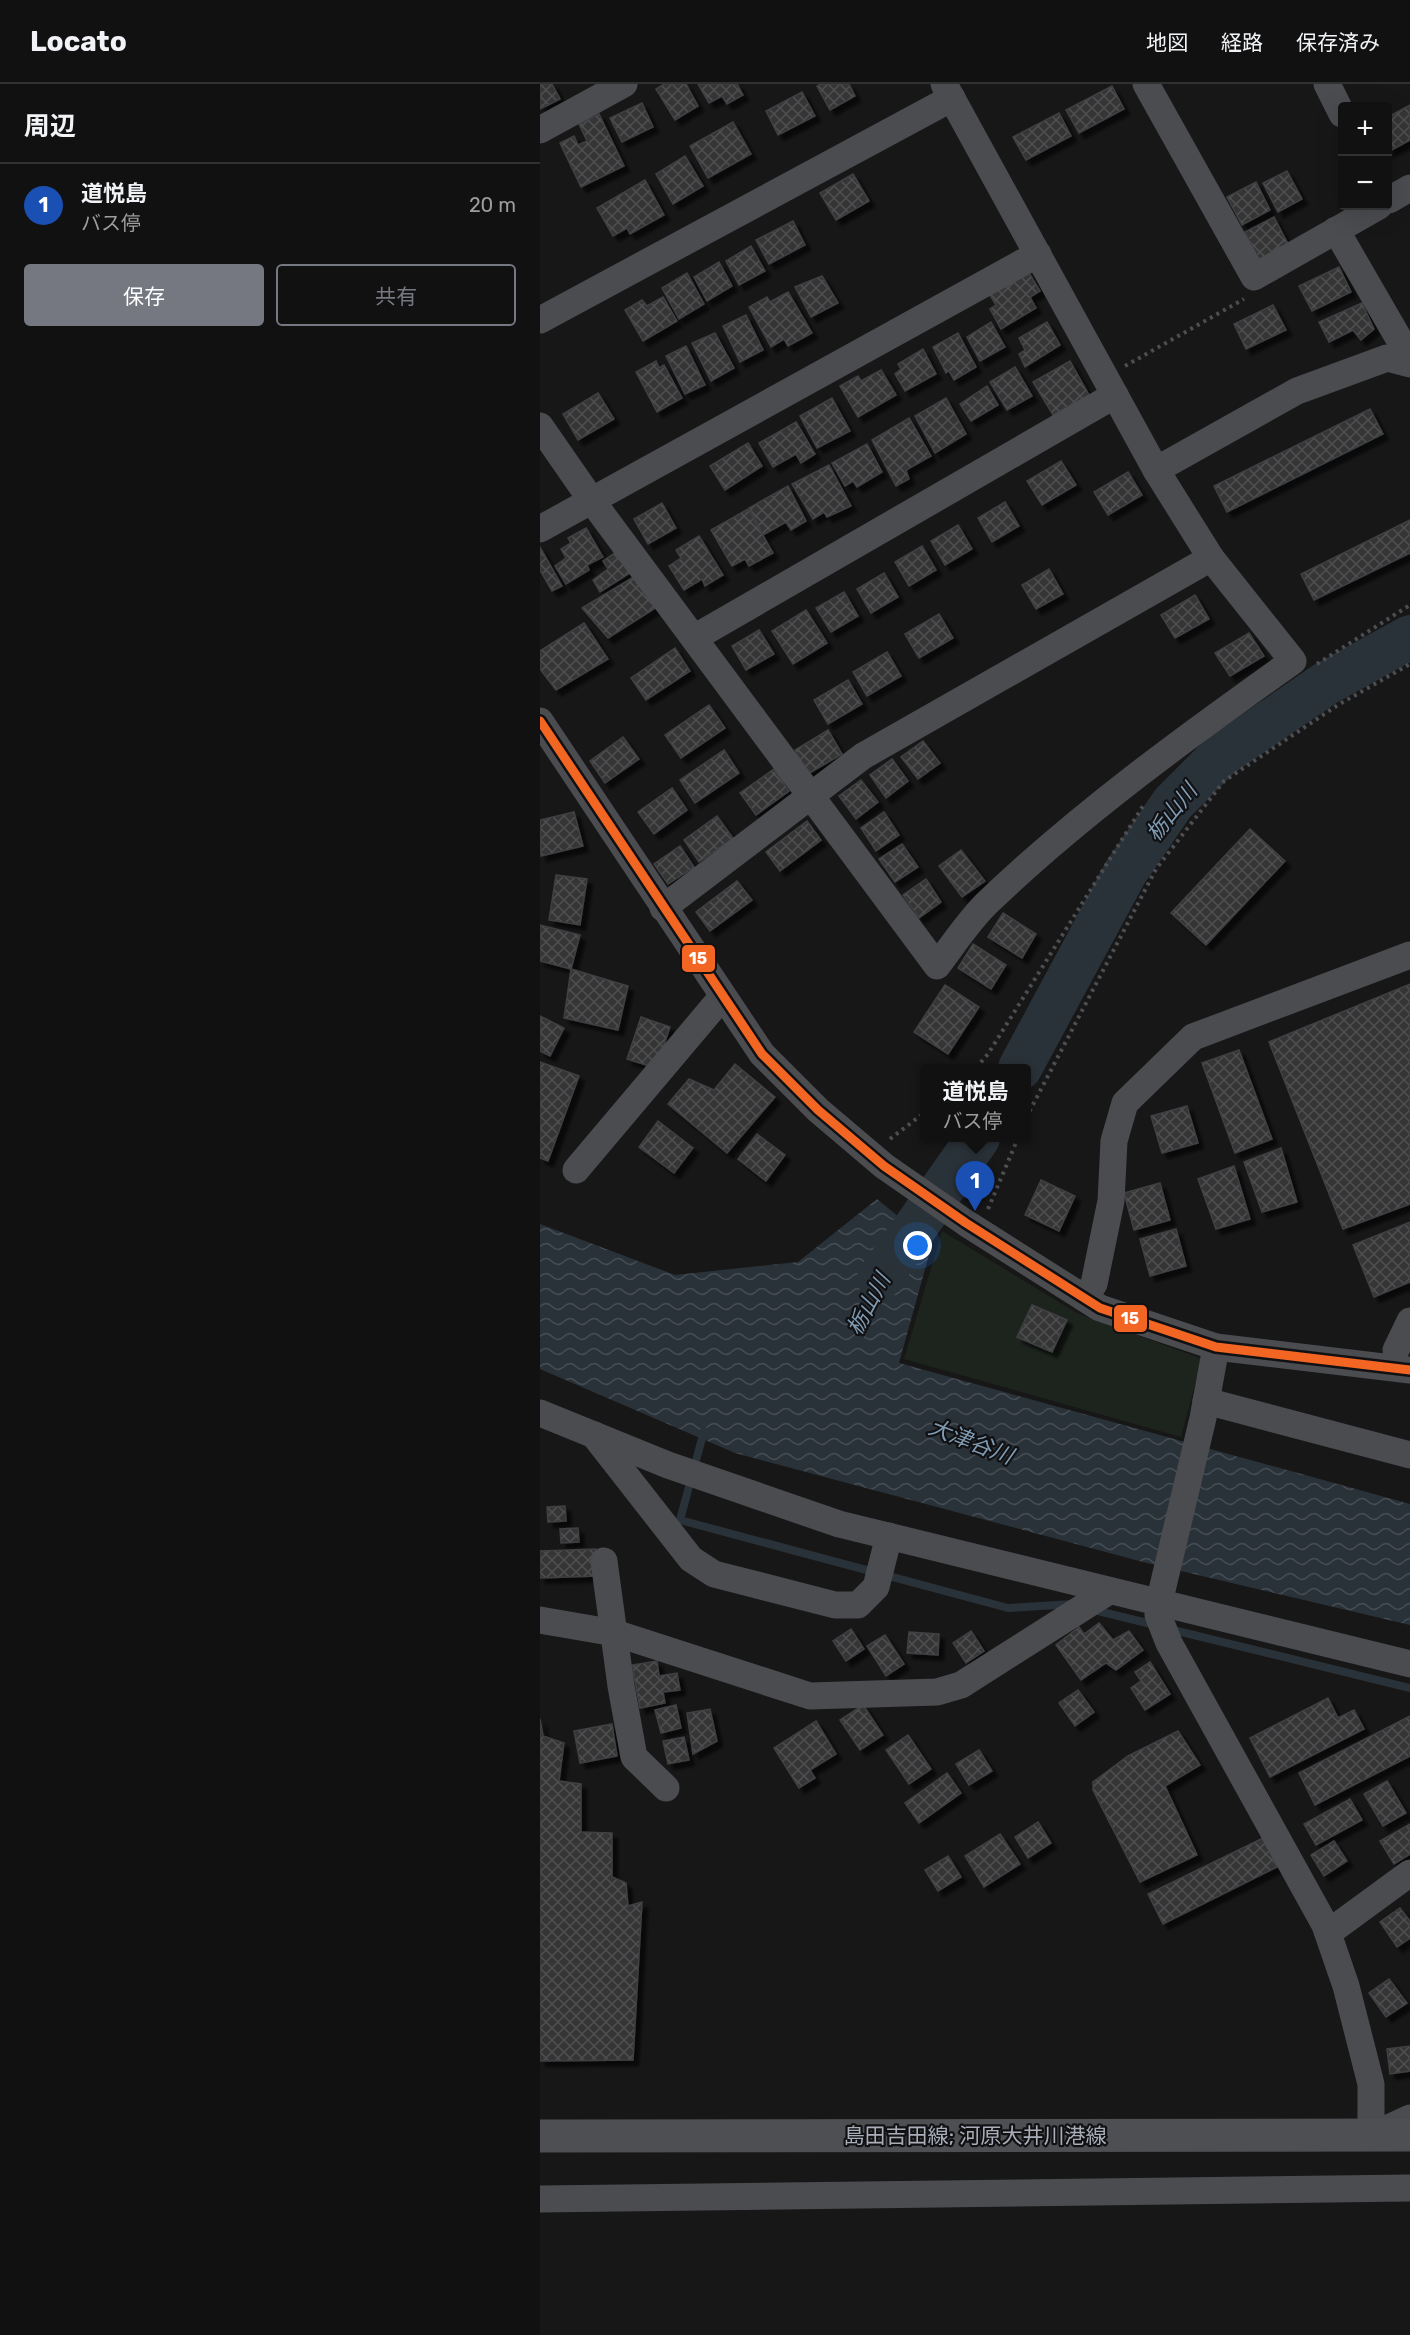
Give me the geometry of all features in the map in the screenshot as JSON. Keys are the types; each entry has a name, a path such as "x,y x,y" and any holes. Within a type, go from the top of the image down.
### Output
{"main road":[{"name":"島田吉田線; 河原大井川港線","path":"540,2136 1410,2135"}],"street":[{"path":"540,130 624,84"},
{"path":"1146,84 1254,277 1370,210"},
{"path":"1327,84 1338,106"},
{"path":"540,320 948,91 1156,470 1211,558 1293,661 1164,752 1038,858 987,903 937,966 592,501 540,426"},
{"path":"1336,230 1410,358"},
{"path":"540,529 1038,254"},
{"path":"1156,470 1297,391 1387,358 1410,364"},
{"path":"694,638 1115,395"},
{"path":"663,908 863,756 1211,558"},
{"path":"540,721 762,1054 818,1110 877,1160 976,1217 1100,1308 1216,1347 1403,1360 1410,1322"},
{"path":"1084,1298 1094,1284 1111,1201 1114,1142 1125,1103 1193,1037 1410,955"},
{"path":"576,1170 722,997"},
{"path":"1216,1347 1205,1409 1158,1603 1158,1615 1169,1643 1328,1933 1346,1986 1371,2084 1371,2136 1410,2118"},
{"path":"1205,1409 1410,1455"},
{"path":"540,1413 668,1465 839,1524 1410,1664"},
{"path":"593,1434 691,1559 714,1574 835,1605 858,1605 876,1587 889,1536"},
{"path":"604,1561 621,1686 634,1757 666,1788"},
{"path":"540,1620 615,1633 810,1696 937,1692 961,1685 1109,1591"},
{"path":"1328,1933 1410,1873"},
{"path":"540,2199 1410,2188"}],"path":[{"path":"1121,368 1253,294"},
{"path":"1316,665 1410,605"},
{"path":"1031,1108 1156,869 1224,781 1338,705 1410,664"},
{"path":"979,1064 988,1054 1134,816 1148,800"},
{"path":"877,1160 920,1117"},
{"path":"976,1217 1015,1142"}],"shaded area":[{"path":"942,1231 1077,1313 1202,1359 1181,1437 904,1359"}],"water":[{"name":"大津谷川","path":"877,1199 932,1244 899,1363 1410,1504 1410,1625 1143,1562 735,1453 540,1369 540,1224 675,1275 798,1262"}],"building":[{"path":"540,84 552,84 560,99 540,109"},
{"path":"664,84 686,84 698,106 675,120 656,89"},
{"path":"698,84 737,84 743,95 727,104 722,96 709,103"},
{"path":"849,84 855,96 830,110 817,86"},
{"path":"1112,86 1124,109 1079,133 1066,110"},
{"path":"802,92 815,116 778,135 766,111"},
{"path":"642,103 653,127 622,142 610,118"},
{"path":"1410,105 1410,140 1392,150 1392,115"},
{"path":"1059,113 1071,136 1026,160 1013,137"},
{"path":"599,114 624,166 581,187 560,143 574,136 578,145 587,141 579,124"},
{"path":"733,122 751,154 708,178 690,146"},
{"path":"685,156 703,186 673,204 656,174"},
{"path":"1287,171 1302,199 1278,212 1263,183"},
{"path":"853,174 869,201 836,220 820,193"},
{"path":"645,180 664,215 630,234 627,228 613,236 597,208"},
{"path":"1256,182 1270,210 1242,225 1227,197"},
{"path":"1274,217 1289,246 1260,261 1245,232"},
{"path":"793,221 805,245 769,264 756,240"},
{"path":"751,246 765,271 739,285 726,261"},
{"path":"719,262 732,286 707,301 694,277"},
{"path":"1339,267 1351,292 1312,311 1299,286"},
{"path":"687,273 704,304 679,319 662,288"},
{"path":"1029,273 1040,291 1030,297 1036,308 1001,329 990,309 996,305 990,295"},
{"path":"822,276 838,303 811,317 795,287"},
{"path":"788,292 812,333 788,346 784,339 771,347 749,307 767,297 770,302"},
{"path":"663,297 677,321 643,341 625,310 642,300 647,306"},
{"path":"1362,303 1374,329 1361,340 1353,330 1329,342 1319,322"},
{"path":"1273,305 1286,330 1246,349 1234,324"},
{"path":"746,315 763,350 740,362 723,326"},
{"path":"991,322 1005,347 980,361 967,337"},
{"path":"1047,322 1060,345 1025,367 1019,354 1025,350 1019,338"},
{"path":"715,333 734,368 711,381 692,343"},
{"path":"958,333 976,367 954,380 949,371 946,373 933,347"},
{"path":"686,346 705,385 685,394 666,356"},
{"path":"923,349 936,374 905,391 895,374 901,369 898,364"},
{"path":"656,361 659,368 664,365 682,398 657,412 636,372"},
{"path":"1070,361 1089,395 1053,415 1033,382"},
{"path":"1015,367 1032,396 1007,410 990,382"},
{"path":"881,370 896,395 858,417 840,386 858,376 861,381"},
{"path":"987,386 998,405 971,421 960,404"},
{"path":"598,393 614,419 578,440 563,414"},
{"path":"832,398 850,431 817,448 800,416"},
{"path":"946,398 966,434 935,453 915,416"},
{"path":"1370,409 1383,434 1227,512 1214,486"},
{"path":"909,418 931,456 906,470 909,479 896,486 872,440"},
{"path":"796,422 815,454 801,463 796,454 773,467 759,443"},
{"path":"748,443 762,466 725,490 710,466"},
{"path":"867,444 882,472 857,487 853,481 845,486 832,463"},
{"path":"1061,461 1076,485 1042,505 1027,481"},
{"path":"829,465 851,506 827,517 824,512 813,519 792,484"},
{"path":"1128,472 1142,495 1108,515 1094,492"},
{"path":"788,486 806,521 791,530 786,522 763,535 749,508"},
{"path":"1005,502 1019,526 992,542 978,518"},
{"path":"662,503 676,528 648,544 634,519"},
{"path":"748,509 773,553 749,566 745,559 732,566 711,530"},
{"path":"1410,520 1410,553 1314,600 1301,574"},
{"path":"958,525 972,549 945,565 931,541"},
{"path":"586,528 603,557 587,565 589,570 566,584 555,566 566,558 561,549 571,543 568,538"},
{"path":"699,536 723,575 705,586 702,579 684,590 669,566 681,558 676,550"},
{"path":"922,546 936,570 909,586 895,562"},
{"path":"540,547 562,586 552,591 540,570"},
{"path":"619,550 633,571 600,592 593,580 608,569 603,561"},
{"path":"1049,569 1063,594 1036,609 1022,585"},
{"path":"884,573 898,597 871,613 857,589"},
{"path":"637,575 660,605 608,638 582,608"},
{"path":"844,592 858,616 831,632 816,608"},
{"path":"1195,595 1209,619 1175,638 1161,615"},
{"path":"806,610 827,643 793,664 772,631"},
{"path":"939,614 953,638 919,658 905,634"},
{"path":"584,623 608,659 556,690 540,669 540,651"},
{"path":"759,630 774,654 746,670 732,646"},
{"path":"1249,633 1264,656 1230,676 1215,653"},
{"path":"675,648 690,671 646,700 631,678"},
{"path":"887,652 901,676 867,696 853,672"},
{"path":"848,680 862,704 828,724 814,700"},
{"path":"709,705 725,728 681,758 665,735"},
{"path":"828,730 842,754 808,774 795,750"},
{"path":"623,737 639,759 605,783 590,761"},
{"path":"923,741 940,763 918,779 901,757"},
{"path":"724,750 739,773 695,803 680,780"},
{"path":"892,759 908,781 886,798 870,775"},
{"path":"774,769 789,791 756,815 740,793"},
{"path":"861,780 878,802 856,819 839,796"},
{"path":"672,788 687,810 654,834 638,812"},
{"path":"574,812 583,846 541,856 540,820"},
{"path":"884,812 899,835 876,851 861,828"},
{"path":"717,816 733,838 699,862 684,840"},
{"path":"807,821 821,840 780,871 766,852"},
{"path":"1250,829 1285,861 1206,945 1171,913"},
{"path":"902,844 918,867 895,882 879,859"},
{"path":"680,846 694,867 668,884 654,864"},
{"path":"961,850 985,881 962,897 939,866"},
{"path":"556,875 587,879 580,925 549,920"},
{"path":"926,879 941,902 919,918 903,895"},
{"path":"737,881 752,900 710,931 696,912"},
{"path":"1003,913 1036,934 1022,958 988,937"},
{"path":"540,925 580,935 571,969 540,961"},
{"path":"973,944 1006,965 991,989 958,968"},
{"path":"571,969 628,986 618,1030 564,1018"},
{"path":"1410,984 1410,1204 1343,1229 1269,1042"},
{"path":"945,985 979,1007 948,1054 914,1032"},
{"path":"540,1016 564,1028 550,1056 540,1051"},
{"path":"641,1017 670,1027 656,1068 627,1059"},
{"path":"1239,1050 1272,1139 1235,1153 1202,1063"},
{"path":"540,1062 579,1076 548,1161 540,1158"},
{"path":"735,1064 775,1097 727,1153 668,1104 689,1079 714,1090"},
{"path":"1187,1106 1198,1143 1162,1153 1151,1116"},
{"path":"658,1121 693,1148 674,1173 639,1147"},
{"path":"757,1134 785,1155 766,1181 738,1159"},
{"path":"1281,1148 1297,1202 1262,1212 1244,1162"},
{"path":"1234,1166 1250,1219 1216,1229 1198,1179"},
{"path":"1041,1180 1075,1196 1059,1231 1025,1215"},
{"path":"1160,1183 1170,1220 1134,1230 1124,1193"},
{"path":"1410,1222 1410,1282 1374,1297 1353,1245"},
{"path":"1176,1229 1186,1266 1150,1276 1140,1239"},
{"path":"1032,1305 1067,1320 1052,1352 1017,1337"},
{"path":"565,1506 566,1521 548,1522 547,1507"},
{"path":"578,1528 579,1542 561,1543 560,1529"},
{"path":"596,1549 597,1576 540,1578 540,1551"},
{"path":"1099,1623 1113,1640 1129,1631 1143,1650 1116,1670 1106,1663 1081,1680 1056,1645 1079,1627 1084,1634"},
{"path":"851,1629 864,1649 846,1661 833,1641"},
{"path":"971,1631 984,1651 966,1663 953,1643"},
{"path":"909,1632 939,1634 938,1655 907,1653"},
{"path":"885,1635 904,1664 886,1676 867,1646"},
{"path":"657,1661 659,1676 677,1673 680,1690 663,1692 665,1703 640,1708 632,1665"},
{"path":"1150,1662 1170,1694 1145,1710 1131,1688 1141,1681 1135,1672"},
{"path":"1078,1690 1094,1712 1075,1726 1059,1703"},
{"path":"1328,1698 1338,1718 1354,1710 1364,1729 1270,1777 1250,1738"},
{"path":"676,1705 681,1728 661,1733 655,1710"},
{"path":"863,1705 883,1735 860,1750 840,1720"},
{"path":"710,1709 717,1741 693,1754 687,1713"},
{"path":"1410,1716 1410,1756 1315,1805 1299,1773"},
{"path":"540,1719 543,1736 564,1743 559,1781 581,1784 581,1832 612,1833 612,1877 626,1883 628,1906 642,1902 633,2060 540,2061"},
{"path":"816,1721 836,1754 810,1770 815,1778 799,1788 774,1748"},
{"path":"612,1724 617,1756 580,1763 574,1731"},
{"path":"1178,1731 1200,1765 1165,1786 1197,1855 1140,1882 1093,1790 1093,1782 1128,1756"},
{"path":"908,1735 931,1769 909,1784 886,1750"},
{"path":"684,1737 689,1760 668,1764 663,1741"},
{"path":"979,1750 992,1771 969,1785 956,1764"},
{"path":"947,1773 961,1793 919,1823 905,1803"},
{"path":"1387,1781 1406,1813 1383,1826 1364,1794"},
{"path":"1350,1799 1362,1820 1316,1845 1304,1824"},
{"path":"1038,1822 1051,1843 1028,1858 1015,1837"},
{"path":"1410,1824 1410,1854 1394,1864 1380,1841"},
{"path":"1000,1834 1020,1864 984,1887 965,1856"},
{"path":"1263,1838 1277,1867 1163,1924 1148,1894"},
{"path":"1334,1841 1347,1861 1324,1876 1311,1855"},
{"path":"948,1856 961,1877 938,1891 925,1870"},
{"path":"1400,1908 1410,1921 1410,1938 1397,1947 1380,1922"},
{"path":"1389,1979 1407,2003 1386,2017 1369,1993"},
{"path":"1410,2046 1410,2071 1390,2074 1387,2049"}],"waterway":[{"name":"栃山川","path":"1022,1064 1125,873 1173,803 1220,756 1325,684 1410,637"},
{"name":"栃山川","path":"879,1279 975,1142"},
{"path":"704,1431 680,1520 1008,1608 1073,1604"},
{"path":"1094,1610 1155,1625"},
{"path":"1169,1629 1410,1688"}],"transit line":[{"name":"15","path":"540,721 762,1054 818,1110 884,1166 966,1223 1100,1308 1216,1347 1410,1370"}],"place":[{"name":"道悦島","path":"975,1211"}]}
